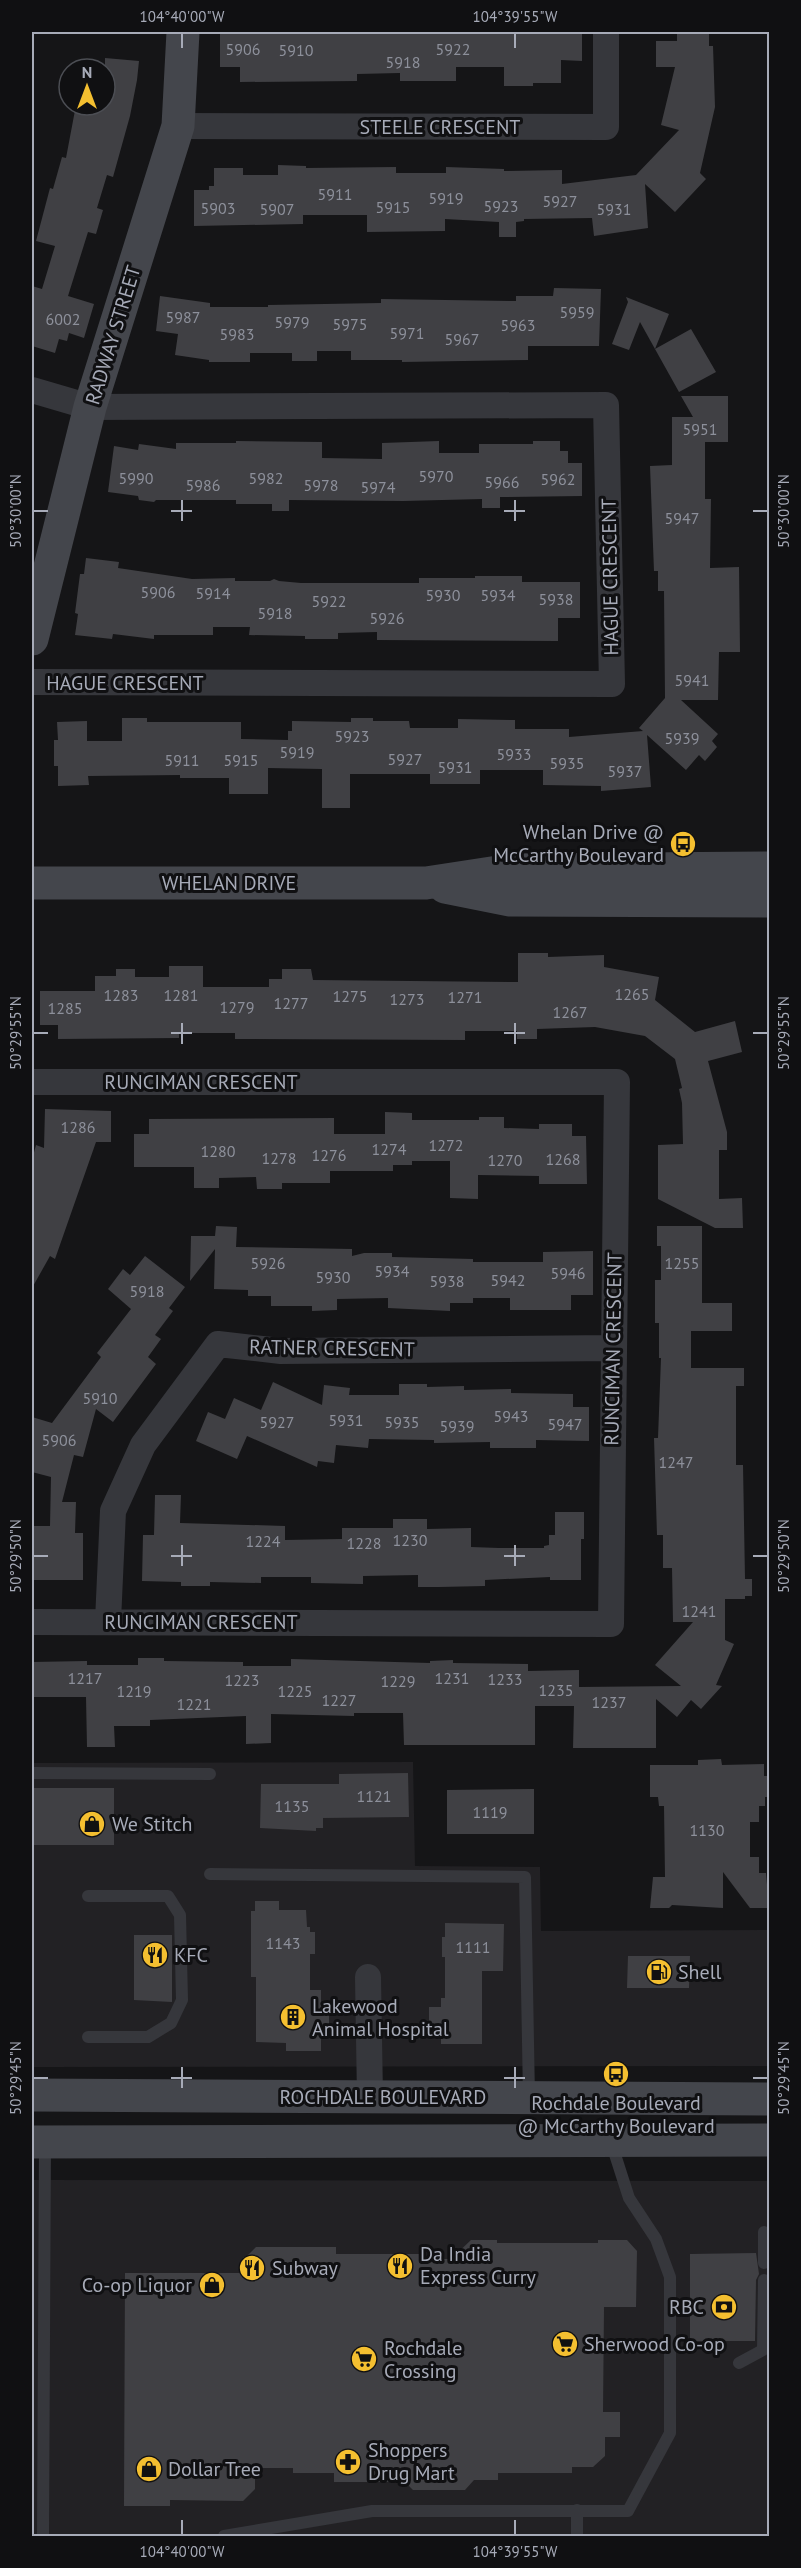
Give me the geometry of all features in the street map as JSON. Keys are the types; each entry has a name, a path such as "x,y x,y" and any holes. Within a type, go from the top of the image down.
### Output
{"street":[{"name":"RADWAY STREET","path":"32,639 90,407 178,126 183,32"},
{"name":"STEELE CRESCENT","path":"178,126 606,127 606,32"},
{"path":"32,390 90,407"},
{"name":"HAGUE CRESCENT","path":"32,682 612,684 606,405 90,407"},
{"name":"WHELAN DRIVE","path":"32,883 426,883 512,870 770,868"},
{"name":"WHELAN DRIVE","path":"426,883 510,900 770,901"},
{"name":"RUNCIMAN CRESCENT","path":"32,1082 617,1082 610,1624 32,1622"},
{"name":"RATNER CRESCENT","path":"108,1622 113,1510 143,1445 218,1344 281,1351 612,1348"},
{"path":"368,1977 370,2097"},
{"name":"ROCHDALE BOULEVARD","path":"32,2095 770,2100"},
{"path":"38,2142 770,2140"}],"lane":[{"path":"32,1773 210,1774"},
{"path":"210,1874 525,1877 529,2098"},
{"path":"88,1896 168,1896 180,1915 182,2000 171,2024 148,2037 88,2037"},
{"path":"38,2142 43,2536"},
{"path":"224,2536 372,2511 628,2511 670,2433 669,2277 656,2239 629,2198 611,2142"},
{"path":"764,2232 764,2264"},
{"path":"739,2364 763,2350 764,2280"},
{"path":"577,2510 577,2536"}],"shaded area":[{"path":"413,1762 415,1866 540,1867 541,1931 769,1930 769,2066 32,2067 32,1763"},
{"name":"Rochdale Crossing","path":"32,2180 769,2181 769,2536 32,2536"}],"building":[{"path":"220,32 582,32 582,61 561,60 561,83 533,83 533,86 504,86 504,67 456,67 456,81 400,81 400,73 357,74 357,81 240,82 240,67 220,67"},
{"path":"677,32 709,32 709,46 713,46 715,107 700,173 706,179 675,212 645,184 648,228 594,236 592,218 524,219 524,221 516,222 516,237 499,237 499,222 445,219 445,231 367,232 367,215 303,215 303,224 194,226 194,190 209,190 209,186 214,186 214,168 243,168 243,175 278,175 278,165 306,166 306,168 396,167 396,173 446,173 446,167 504,169 504,171 562,170 562,184 636,175 679,130 661,125 675,67 656,67 656,41 677,41"},
{"path":"117,59 139,61 130,116 113,177 107,175 97,208 103,210 96,234 88,232 68,296 94,304 84,338 69,333 67,341 59,339 55,353 32,346 32,286 42,289 55,246 36,241 50,188 53,189 62,157 66,158 74,117 117,117"},
{"path":"554,288 601,289 599,346 528,346 528,360 402,362 402,360 351,360 351,351 317,351 317,361 292,361 292,353 250,353 250,362 209,362 209,360 175,355 178,334 156,331 160,296 210,303 210,307 268,307 268,305 381,303 381,299 516,301 516,296 553,296"},
{"path":"626,297 669,314 655,349 640,322 629,350 612,344 628,302"},
{"path":"691,329 716,372 679,392 655,349"},
{"path":"681,396 728,396 728,442 705,442 705,499 711,499 710,568 739,567 740,652 719,652 718,700 681,700 718,734 712,741 717,747 705,761 699,755 686,770 647,735 651,787 601,791 601,786 543,785 543,770 480,770 480,784 430,784 430,774 350,774 350,808 322,808 322,769 268,768 268,794 229,794 229,778 180,778 180,775 88,776 89,785 58,786 58,766 54,766 54,740 58,740 57,722 87,721 87,741 122,741 122,718 147,718 147,722 241,722 241,739 288,740 288,731 292,731 292,721 351,722 351,718 373,718 373,721 409,721 410,728 458,728 458,719 515,720 515,729 569,729 569,737 643,731 639,728 665,698 664,591 658,591 658,571 654,571 650,466 672,465 672,417 693,417"},
{"path":"236,441 322,442 322,458 382,459 382,443 439,441 439,453 479,453 479,444 533,444 533,441 560,441 560,451 568,451 568,463 582,463 582,496 500,497 500,508 482,508 482,499 289,500 289,511 272,511 272,504 236,504 236,500 156,500 154,502 139,500 138,496 108,492 114,446 138,450 139,444 176,449 176,443 236,443"},
{"path":"86,558 119,562 118,568 192,579 235,578 235,581 270,581 274,579 301,583 419,583 419,578 522,576 522,582 580,582 580,618 558,618 558,641 377,640 377,632 338,633 338,639 305,639 305,636 249,635 250,627 213,627 213,635 154,635 154,639 113,634 112,639 75,635 80,574 84,574"},
{"path":"518,953 548,953 548,957 604,955 604,967 659,977 655,1000 695,1032 735,1021 742,1052 708,1061 727,1132 727,1150 719,1150 719,1199 742,1198 743,1228 715,1228 658,1199 658,1145 683,1144 682,1103 679,1089 682,1088 675,1059 645,1036 595,1027 537,1029 537,1039 517,1039 517,1031 465,1031 465,1040 235,1039 235,1033 179,1033 179,1038 58,1039 58,1025 40,1025 40,991 95,991 95,976 116,976 116,969 135,969 135,977 169,977 169,966 203,966 203,987 269,987 269,979 282,979 282,969 311,969 313,980 518,982"},
{"path":"45,1109 111,1111 111,1142 96,1142 55,1259 50,1256 32,1288 32,1160 36,1145 44,1148"},
{"path":"385,1112 412,1113 412,1120 479,1120 479,1117 504,1117 504,1128 539,1129 539,1124 572,1124 572,1136 586,1136 587,1184 539,1184 539,1176 478,1175 478,1199 450,1198 450,1161 412,1161 412,1165 393,1165 393,1171 330,1171 330,1183 282,1183 282,1189 257,1189 256,1177 219,1178 219,1188 194,1188 194,1167 134,1167 134,1134 149,1134 149,1119 334,1118 334,1134 385,1134"},
{"path":"216,1226 237,1227 236,1247 352,1249 352,1256 364,1253 392,1253 392,1257 473,1259 473,1262 543,1262 543,1252 593,1251 593,1295 571,1295 571,1310 510,1310 510,1298 473,1298 473,1303 450,1303 450,1311 388,1308 388,1298 337,1299 337,1310 312,1311 312,1306 271,1306 271,1296 248,1296 248,1290 214,1289 215,1249 190,1281 191,1236 215,1236"},
{"path":"657,1226 702,1226 702,1303 732,1303 732,1331 691,1331 691,1368 744,1368 744,1386 736,1386 736,1465 743,1465 745,1579 752,1579 752,1596 745,1596 745,1599 725,1599 725,1640 734,1644 716,1685 722,1686 701,1709 691,1700 677,1717 656,1699 656,1748 573,1748 574,1706 535,1706 535,1745 404,1745 403,1713 354,1713 354,1716 271,1714 271,1743 246,1744 246,1716 150,1720 150,1726 114,1726 115,1747 87,1747 86,1697 32,1697 32,1662 87,1661 87,1665 138,1665 138,1658 164,1658 164,1661 243,1662 243,1666 291,1666 291,1659 430,1663 430,1661 453,1660 453,1663 528,1664 528,1671 579,1670 579,1687 681,1686 655,1665 693,1622 673,1622 672,1568 663,1568 663,1535 657,1535 654,1438 658,1438 661,1358 659,1358 659,1323 655,1323 655,1280 661,1280 661,1246 657,1246"},
{"path":"145,1256 185,1287 169,1308 173,1311 155,1335 161,1339 148,1357 156,1364 113,1422 96,1409 83,1457 74,1455 62,1502 76,1502 75,1533 83,1533 83,1580 32,1580 32,1526 50,1526 51,1477 32,1472 32,1417 52,1423 101,1357 97,1353 131,1309 108,1289 123,1269 130,1275"},
{"path":"273,1382 322,1405 324,1385 350,1388 349,1395 399,1395 399,1384 427,1384 427,1387 464,1386 464,1390 511,1389 511,1393 573,1394 573,1407 589,1407 589,1441 536,1440 536,1448 490,1448 490,1442 434,1443 434,1440 369,1439 368,1448 336,1445 334,1463 318,1461 317,1467 247,1436 237,1459 196,1441 208,1412 225,1419 234,1398 261,1410"},
{"path":"155,1495 181,1495 180,1523 285,1526 285,1540 342,1539 342,1528 393,1528 393,1519 427,1519 427,1529 471,1528 471,1547 544,1548 549,1545 549,1535 555,1535 555,1512 584,1512 584,1539 581,1539 581,1580 550,1580 550,1577 485,1580 485,1586 439,1587 418,1587 418,1575 363,1576 363,1584 311,1583 311,1577 261,1577 261,1583 210,1582 210,1586 181,1586 181,1582 142,1581 143,1535 154,1535"},
{"path":"721,1759 722,1765 764,1764 764,1776 770,1776 770,1797 765,1797 765,1806 759,1806 759,1822 750,1822 750,1857 759,1857 759,1873 766,1873 769,1908 750,1908 723,1872 723,1908 672,1905 669,1908 650,1908 653,1877 665,1877 664,1806 659,1806 658,1797 650,1797 650,1765 698,1765 698,1760"},
{"path":"408,1773 409,1817 323,1818 323,1828 316,1828 316,1831 260,1828 261,1784 339,1784 339,1774"},
{"path":"32,1788 114,1788 114,1845 32,1845"},
{"path":"534,1789 534,1834 447,1834 447,1790"},
{"path":"255,1901 279,1901 279,1910 306,1910 307,1927 310,1927 310,1932 315,1932 315,1954 310,1954 310,1990 321,1990 321,2005 329,2005 329,2030 321,2030 321,2051 286,2051 286,2043 256,2042 256,1977 251,1977 251,1911 255,1911"},
{"path":"445,1923 504,1924 503,1971 482,1971 482,2044 441,2044 441,2036 429,2036 429,2007 441,2007 441,1998 445,1998 445,1957 442,1957 442,1937 445,1937"},
{"name":"KFC","path":"134,1935 172,1935 172,2002 134,2000"},
{"name":"Shell","path":"628,1956 690,1956 689,1988 627,1988"},
{"name":"Rochdale Crossing","path":"471,2240 497,2240 497,2243 598,2243 598,2240 627,2240 637,2251 636,2307 604,2307 603,2412 620,2412 620,2437 605,2437 605,2456 593,2467 572,2467 572,2473 498,2473 498,2480 474,2480 465,2490 413,2490 405,2482 334,2482 334,2473 293,2473 293,2468 255,2468 255,2489 243,2501 170,2500 170,2506 124,2506 125,2273 245,2273 245,2258 256,2247 336,2247 336,2254 419,2254 419,2259 451,2259"},
{"name":"RBC","path":"756,2253 759,2274 756,2280 755,2341 690,2341 690,2254"}],"place":[{"name":"Whelan Drive @ McCarthy Boulevard","path":"683,844"},
{"name":"We Stitch","path":"92,1824"},
{"name":"KFC","path":"155,1955"},
{"name":"Shell","path":"659,1972"},
{"name":"Lakewood Animal Hospital","path":"293,2017"},
{"name":"Rochdale Boulevard @ McCarthy Boulevard","path":"616,2074"},
{"name":"Da India Express Curry","path":"400,2266"},
{"name":"Subway","path":"252,2268"},
{"name":"Co-op Liquor","path":"212,2285"},
{"name":"RBC","path":"724,2307"},
{"name":"Sherwood Co-op","path":"565,2344"},
{"name":"Rochdale Crossing","path":"364,2359"},
{"name":"Shoppers Drug Mart","path":"348,2462"},
{"name":"Dollar Tree","path":"149,2469"}]}
